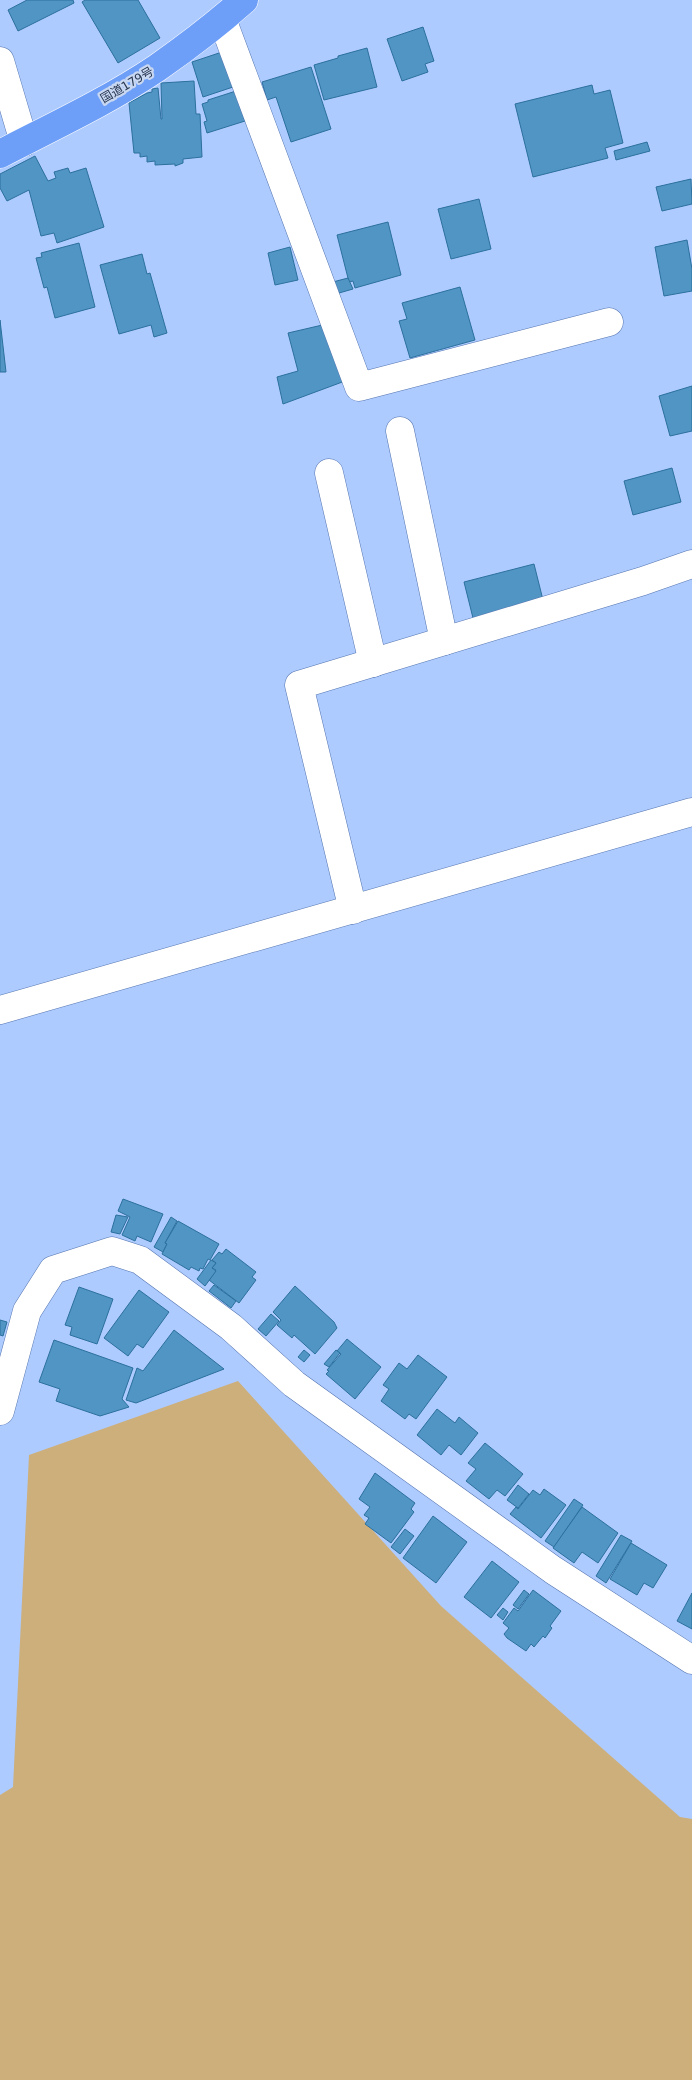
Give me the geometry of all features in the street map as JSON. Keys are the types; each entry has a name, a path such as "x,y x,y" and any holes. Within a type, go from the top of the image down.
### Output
{"highway":[{"name":"国道179号","path":"0,154 84,110 156,68 222,19 244,0"}],"street":[{"path":"222,19 359,386 609,322"},
{"path":"0,61 24,142"},
{"path":"400,431 444,641"},
{"path":"329,473 373,663"},
{"path":"353,910 299,685 643,581 692,564"},
{"path":"0,1010 692,812"},
{"path":"0,1411 27,1311 53,1270 112,1251 140,1260 231,1327 294,1384 553,1570 692,1660"}],"shaded area":[{"path":"238,1381 441,1606 680,1817 692,1819 692,2080 0,2080 0,1795 13,1787 29,1455"}],"building":[{"path":"27,0 73,0 74,3 18,31 8,10"},
{"path":"85,0 138,0 160,38 118,63 82,2"},
{"path":"423,27 434,61 425,64 428,72 402,81 387,39"},
{"path":"367,48 377,87 324,100 314,65"},
{"path":"222,52 233,87 203,97 192,62"},
{"path":"311,67 331,129 291,142 276,97 267,100 262,82"},
{"path":"194,81 196,114 200,114 202,157 183,159 183,163 175,166 175,164 155,165 155,161 147,162 147,156 140,157 140,153 134,153 129,103 152,92 152,89 158,88 162,119 161,83"},
{"path":"592,85 594,94 610,90 623,143 605,148 608,158 533,177 515,104"},
{"path":"236,91 245,121 207,133 204,122 207,121 202,104 208,102 208,100"},
{"path":"647,142 650,151 616,160 614,151"},
{"path":"35,156 48,181 56,178 54,172 68,168 70,173 86,168 104,227 57,243 54,233 41,236 29,190 7,201 0,188 0,174"},
{"path":"691,179 692,204 662,211 656,187"},
{"path":"479,199 491,249 451,259 438,209"},
{"path":"388,222 401,275 355,288 353,281 349,282 337,235"},
{"path":"687,240 692,269 692,291 664,296 655,247"},
{"path":"79,243 95,307 55,318 47,287 44,288 36,258 42,257 41,253"},
{"path":"290,247 298,280 275,285 268,253"},
{"path":"142,254 147,274 150,273 167,333 154,337 151,325 119,334 100,265"},
{"path":"348,278 353,289 332,295 329,283"},
{"path":"460,287 475,340 410,358 399,321 407,319 402,303"},
{"path":"0,320 6,372 0,372"},
{"path":"331,323 345,381 283,404 277,377 298,371 288,333"},
{"path":"692,386 692,431 670,436 659,396"},
{"path":"672,468 681,502 633,515 624,481"},
{"path":"534,564 543,600 473,618 464,582"},
{"path":"123,1199 163,1214 151,1242 137,1236 135,1241 122,1235 130,1217 118,1211"},
{"path":"116,1215 128,1217 120,1234 111,1232"},
{"path":"171,1217 177,1221 165,1243 167,1244 163,1252 154,1247"},
{"path":"178,1221 219,1244 210,1260 208,1259 203,1269 200,1268 199,1271 191,1267 189,1270 162,1254 167,1244 165,1243"},
{"path":"226,1249 256,1272 252,1277 256,1280 239,1303 209,1280 216,1270 212,1268 216,1263 212,1260 219,1252 222,1254"},
{"path":"211,1260 216,1263 212,1268 216,1271 205,1286 197,1279"},
{"path":"214,1285 236,1301 231,1308 209,1291"},
{"path":"295,1286 334,1322 337,1328 315,1354 294,1335 292,1338 277,1325 281,1320 273,1312"},
{"path":"79,1287 113,1299 97,1344 70,1335 72,1327 65,1325"},
{"path":"139,1290 169,1312 143,1348 137,1344 128,1356 104,1338"},
{"path":"271,1314 279,1321 266,1336 258,1329"},
{"path":"0,1320 7,1322 3,1336 0,1335"},
{"path":"174,1330 224,1369 136,1403 126,1400 137,1368 143,1371"},
{"path":"347,1339 381,1367 355,1399 326,1374 329,1371 327,1370 341,1354 337,1351"},
{"path":"54,1340 133,1368 122,1399 129,1407 100,1416 56,1401 60,1389 39,1382"},
{"path":"304,1350 310,1355 304,1362 298,1357"},
{"path":"336,1350 340,1353 329,1367 324,1364"},
{"path":"418,1355 447,1377 416,1419 409,1414 405,1419 381,1401 389,1389 383,1385 399,1363 407,1369"},
{"path":"437,1409 455,1423 459,1417 478,1433 461,1455 449,1445 441,1455 417,1435"},
{"path":"485,1443 523,1474 505,1496 497,1490 489,1499 466,1481 476,1469 468,1463"},
{"path":"375,1473 415,1503 411,1509 414,1512 391,1543 365,1524 369,1518 364,1515 370,1507 359,1499"},
{"path":"518,1485 529,1494 518,1508 507,1500"},
{"path":"544,1489 566,1505 541,1538 510,1514 516,1507 518,1509 533,1490 540,1495"},
{"path":"574,1499 583,1505 554,1547 545,1541"},
{"path":"582,1507 618,1533 598,1563 582,1552 574,1563 553,1548"},
{"path":"433,1516 467,1542 436,1583 403,1558"},
{"path":"405,1529 414,1536 400,1554 391,1547"},
{"path":"621,1535 632,1541 606,1583 596,1576"},
{"path":"631,1543 667,1565 653,1588 644,1583 637,1595 610,1579"},
{"path":"492,1561 519,1582 491,1618 464,1597"},
{"path":"524,1590 529,1594 518,1609 513,1605"},
{"path":"533,1590 561,1611 550,1626 552,1628 545,1638 543,1636 534,1647 531,1644 526,1651 507,1638 504,1634 509,1628 503,1623 514,1608 518,1611"},
{"path":"692,1593 692,1629 677,1621"},
{"path":"503,1608 508,1612 503,1620 497,1615"}]}
